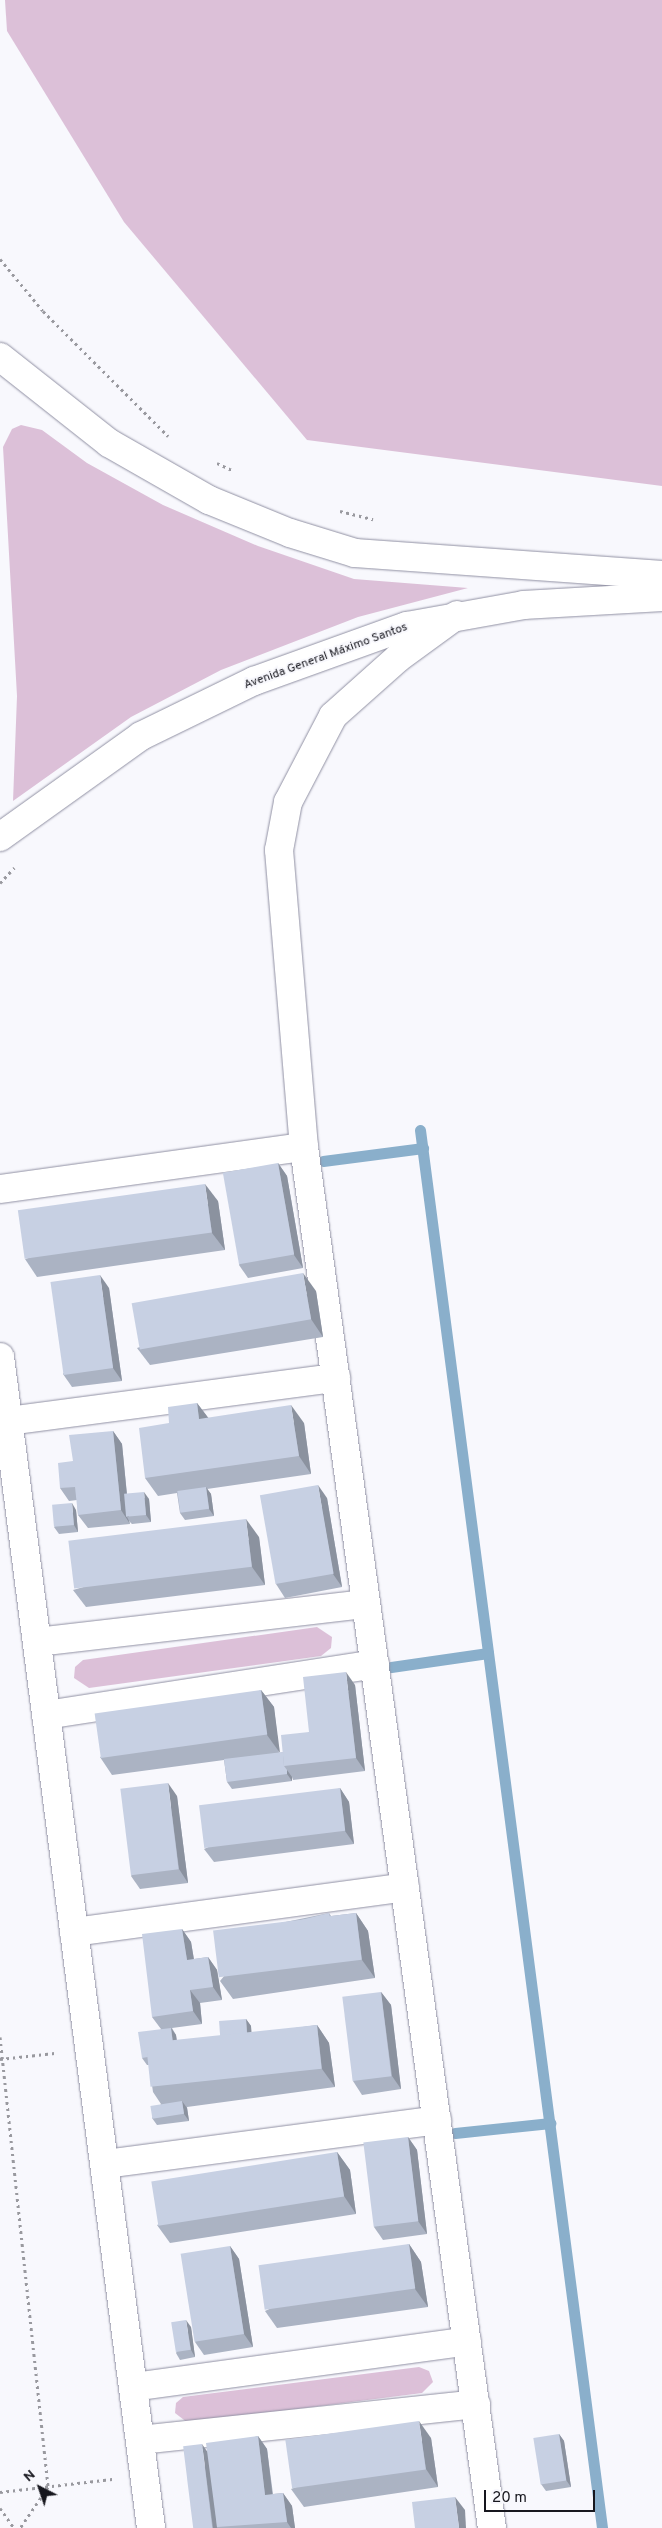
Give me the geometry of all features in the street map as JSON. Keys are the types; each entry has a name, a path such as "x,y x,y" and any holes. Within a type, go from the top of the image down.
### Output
{"main road":[{"path":"0,357 109,443 209,500 290,533 354,553 662,575"},
{"name":"Avenida General Máximo Santos","path":"0,837 142,736 254,681 407,626 460,613 662,596"},
{"path":"460,613 398,658 333,716 288,802 279,850 304,1147 492,2528"},
{"path":"0,1189 304,1147"},
{"path":"0,1357 152,2528"},
{"path":"8,1421 336,1378"},
{"path":"37,1642 366,1604"},
{"path":"46,1715 375,1664"},
{"path":"74,1932 405,1887"},
{"path":"105,2164 437,2120"},
{"path":"133,2387 467,2341"},
{"path":"140,2440 476,2404"}],"path":[{"path":"0,259 43,311 175,443"},
{"path":"209,459 242,476"},
{"path":"331,509 378,520"},
{"path":"0,2037 48,2486 20,2528"},
{"path":"1,2059 64,2052"},
{"path":"0,2492 118,2478"},
{"path":"0,2508 14,2528"}],"shaded area":[{"path":"5,0 662,0 662,486 307,440 124,222 7,31"},
{"path":"21,425 42,430 87,463 163,505 258,546 354,579 468,588 358,617 221,670 131,717 13,801 17,696 3,447 12,429"},
{"path":"317,1627 332,1637 331,1648 321,1656 89,1688 74,1678 75,1667 83,1660"},
{"path":"419,2367 429,2371 433,2382 422,2393 188,2423 175,2413 176,2403 183,2397"}],"building":[{"path":"278,1163 294,1255 239,1264 223,1173"},
{"path":"205,1184 212,1233 25,1259 18,1210"},
{"path":"303,1273 311,1319 140,1350 132,1303"},
{"path":"100,1275 113,1368 64,1375 50,1282"},
{"path":"197,1403 199,1419 291,1405 299,1456 145,1478 139,1428 169,1423 168,1407"},
{"path":"113,1431 121,1510 78,1515 75,1487 60,1488 58,1463 73,1461 69,1435"},
{"path":"318,1485 334,1574 276,1584 260,1495"},
{"path":"206,1487 209,1509 180,1513 177,1491"},
{"path":"144,1492 146,1515 126,1517 124,1494"},
{"path":"72,1503 74,1525 54,1527 52,1505"},
{"path":"246,1519 252,1567 74,1588 68,1541"},
{"path":"346,1672 356,1758 284,1766 281,1735 309,1732 303,1677"},
{"path":"261,1690 267,1735 101,1758 95,1713"},
{"path":"283,1752 284,1766 287,1774 227,1782 224,1759"},
{"path":"168,1783 179,1869 131,1875 120,1789"},
{"path":"340,1788 345,1831 204,1848 199,1805"},
{"path":"329,1913 330,1917 268,1932 267,1928"},
{"path":"356,1913 362,1960 219,1977 213,1931"},
{"path":"182,1929 187,1960 208,1957 213,1987 190,1990 193,2011 152,2017 142,1934"},
{"path":"381,1992 391,2076 353,2081 342,1997"},
{"path":"246,2019 247,2035 220,2037 219,2021"},
{"path":"317,2025 322,2069 151,2087 146,2043"},
{"path":"171,2028 173,2045 147,2048 148,2057 142,2058 138,2032"},
{"path":"182,2101 184,2114 152,2119 150,2106"},
{"path":"408,2137 418,2221 374,2227 363,2142"},
{"path":"337,2152 344,2196 158,2226 151,2181"},
{"path":"409,2244 415,2289 265,2310 258,2265"},
{"path":"230,2246 244,2334 195,2342 181,2254"},
{"path":"186,2320 191,2350 176,2352 171,2322"},
{"path":"419,2421 426,2470 292,2488 285,2440"},
{"path":"559,2434 566,2480 541,2484 533,2438"},
{"path":"258,2436 265,2495 283,2493 287,2522 217,2527 206,2443"},
{"path":"202,2444 212,2528 193,2528 183,2446"},
{"path":"455,2497 459,2528 415,2528 412,2502"}],"waterway":[{"path":"420,1130 602,2528"},
{"path":"323,1161 423,1148"},
{"path":"391,1667 488,1653"},
{"path":"455,2133 550,2123"}]}
